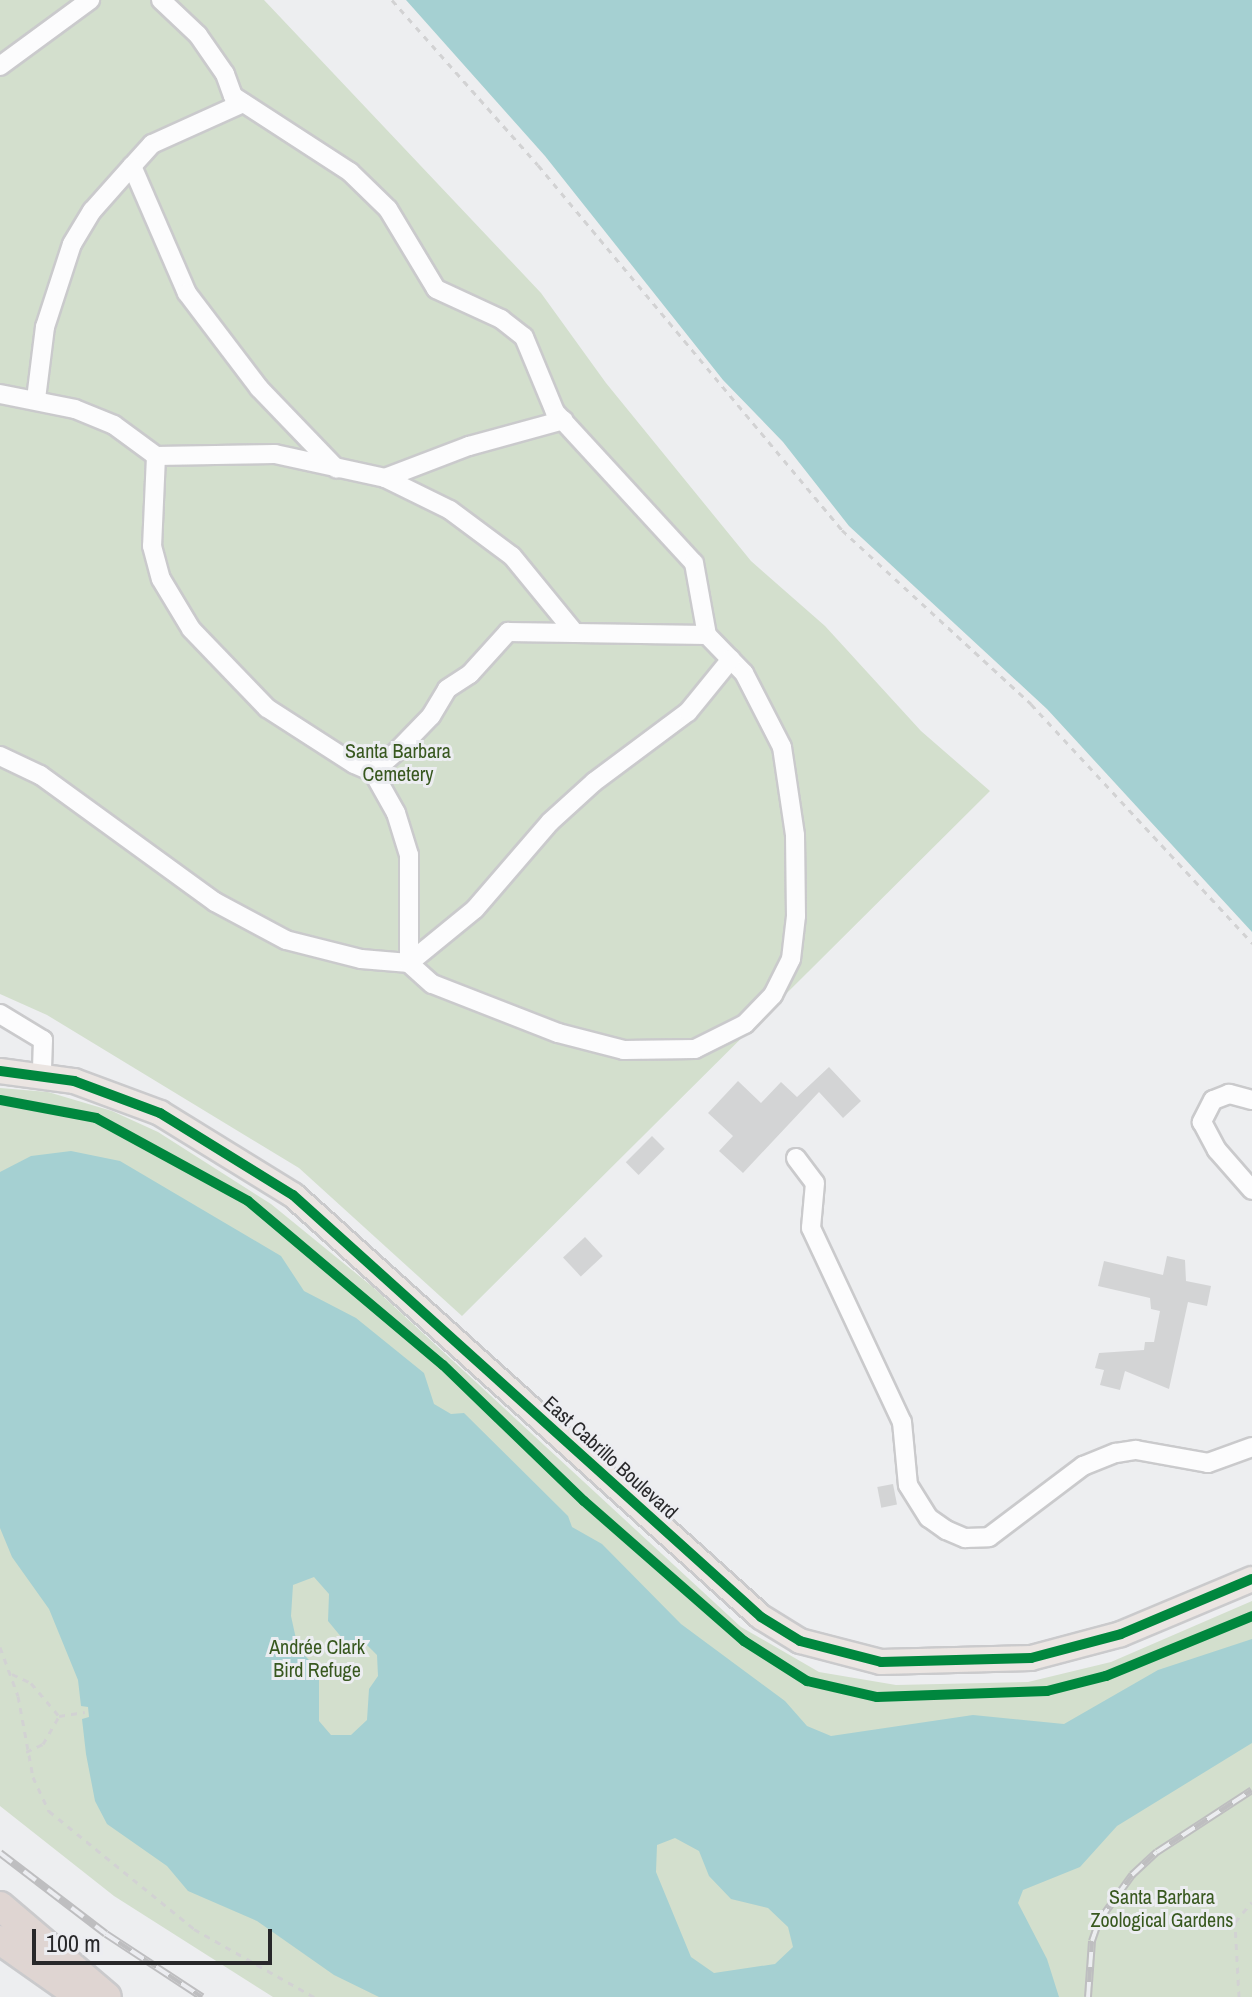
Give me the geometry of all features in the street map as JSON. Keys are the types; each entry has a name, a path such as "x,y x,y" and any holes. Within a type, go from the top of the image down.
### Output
{"highway":[{"path":"0,1906 107,1997"},
{"path":"0,1940 81,1997"}],"main road":[{"name":"East Cabrillo Boulevard","path":"0,1071 74,1081 160,1113 293,1195 761,1617 800,1641 881,1662 1031,1658 1121,1634 1252,1579"}],"street":[{"path":"0,66 90,0"},
{"path":"0,756 40,775 215,902 286,940 361,959 409,963 432,984 478,1004 558,1033 624,1050 695,1049 745,1024 773,995 791,959 796,916 795,835 782,747 744,673 707,635 694,563 555,412 524,337 501,319 436,289 388,209 350,172 233,96 225,74 198,35 161,0"},
{"path":"36,399 45,327 72,244 92,211 152,144 243,103"},
{"path":"132,166 187,293 259,388 337,469"},
{"path":"0,394 36,399 114,425 156,456 275,454 385,478 450,510 512,556 575,633"},
{"path":"385,478 469,446 564,420"},
{"path":"156,456 152,546 161,579 191,629 267,708 308,738 373,772 396,813 409,855 409,963"},
{"path":"373,772 431,716 447,689 470,674 508,632 707,635"},
{"path":"409,963 475,909 550,822 594,782 688,712 731,659"},
{"path":"0,1014 43,1040 42,1075"},
{"path":"1252,1100 1229,1094 1213,1100 1202,1122 1217,1150 1252,1190"},
{"path":"796,1158 815,1183 811,1228 902,1422 908,1485 929,1518 946,1530 965,1538 989,1537 1083,1466 1116,1453 1136,1450 1208,1463 1252,1447"}],"path":[{"path":"392,0 538,165 842,530 1031,704 1252,943"},
{"path":"0,1647 12,1674 26,1752 40,1797 62,1825 194,1929 314,1997"},
{"path":"12,1674 31,1683 59,1716"},
{"path":"59,1716 85,1712"},
{"path":"26,1752 43,1744 59,1716"},
{"path":"1239,1997 1235,1922 1252,1902"}],"green space":[{"name":"Santa Barbara Cemetery","path":"0,0 264,0 541,293 606,383 751,561 825,626 921,731 990,791 462,1316 299,1168 47,1015 0,994"},
{"name":"Andrée Clark Bird Refuge","path":"0,1088 48,1092 112,1111 158,1132 271,1204 374,1288 741,1627 819,1672 896,1685 1028,1682 1111,1662 1252,1601 1252,1997 273,1997 114,1896 0,1806"}],"water":[{"path":"406,0 1252,0 1252,932 1047,709 849,526 783,442 723,380 545,156"},
{"name":"Andrée Clark Bird Refuge","path":"71,1151 120,1161 281,1256 304,1291 356,1318 424,1373 434,1404 451,1414 464,1413 568,1516 572,1527 602,1544 681,1624 785,1701 807,1726 831,1736 973,1715 1064,1724 1158,1670 1252,1639 1252,1743 1117,1826 1080,1867 1023,1890 1018,1903 1047,1959 1059,1997 379,1997 334,1975 257,1921 188,1891 167,1866 107,1824 95,1801 82,1719 89,1717 88,1707 81,1706 78,1680 49,1609 12,1557 0,1528 0,1172 31,1156","holes":["314,1577 329,1594 328,1621 347,1644 363,1641 377,1655 378,1676 369,1689 367,1720 351,1735 331,1735 319,1721 319,1671 298,1648 291,1616 293,1585","675,1838 699,1851 709,1876 731,1899 768,1908 788,1927 793,1947 775,1964 714,1973 691,1957 656,1872 657,1845"]}],"building":[{"path":"829,1067 861,1101 843,1118 819,1092 743,1173 719,1151 733,1136 708,1113 738,1081 761,1103 781,1082 797,1097"},
{"path":"652,1136 665,1149 639,1175 626,1162"},
{"path":"585,1237 603,1256 581,1276 563,1257"},
{"path":"1167,1256 1185,1260 1186,1281 1211,1286 1207,1306 1188,1302 1169,1389 1125,1371 1120,1390 1100,1385 1104,1370 1095,1368 1099,1353 1144,1350 1145,1342 1154,1342 1160,1311 1151,1309 1150,1298 1098,1286 1104,1261 1163,1275"},
{"path":"893,1484 897,1505 881,1508 877,1487"}],"railway":[{"path":"1088,1997 1092,1941 1099,1921 1132,1875 1157,1852 1252,1790"},
{"path":"0,1853 106,1934 202,1997"}],"cycle path":[{"path":"0,1071 74,1081 160,1113 293,1195 761,1617 800,1641 881,1662 1031,1658 1121,1634 1252,1579"},
{"path":"0,1100 96,1118 248,1201 443,1365 584,1501 744,1641 807,1681 877,1697 1047,1691 1106,1676 1252,1616"}],"park label":[{"name":"Santa Barbara Zoological Gardens","path":"1162,1908"}]}
